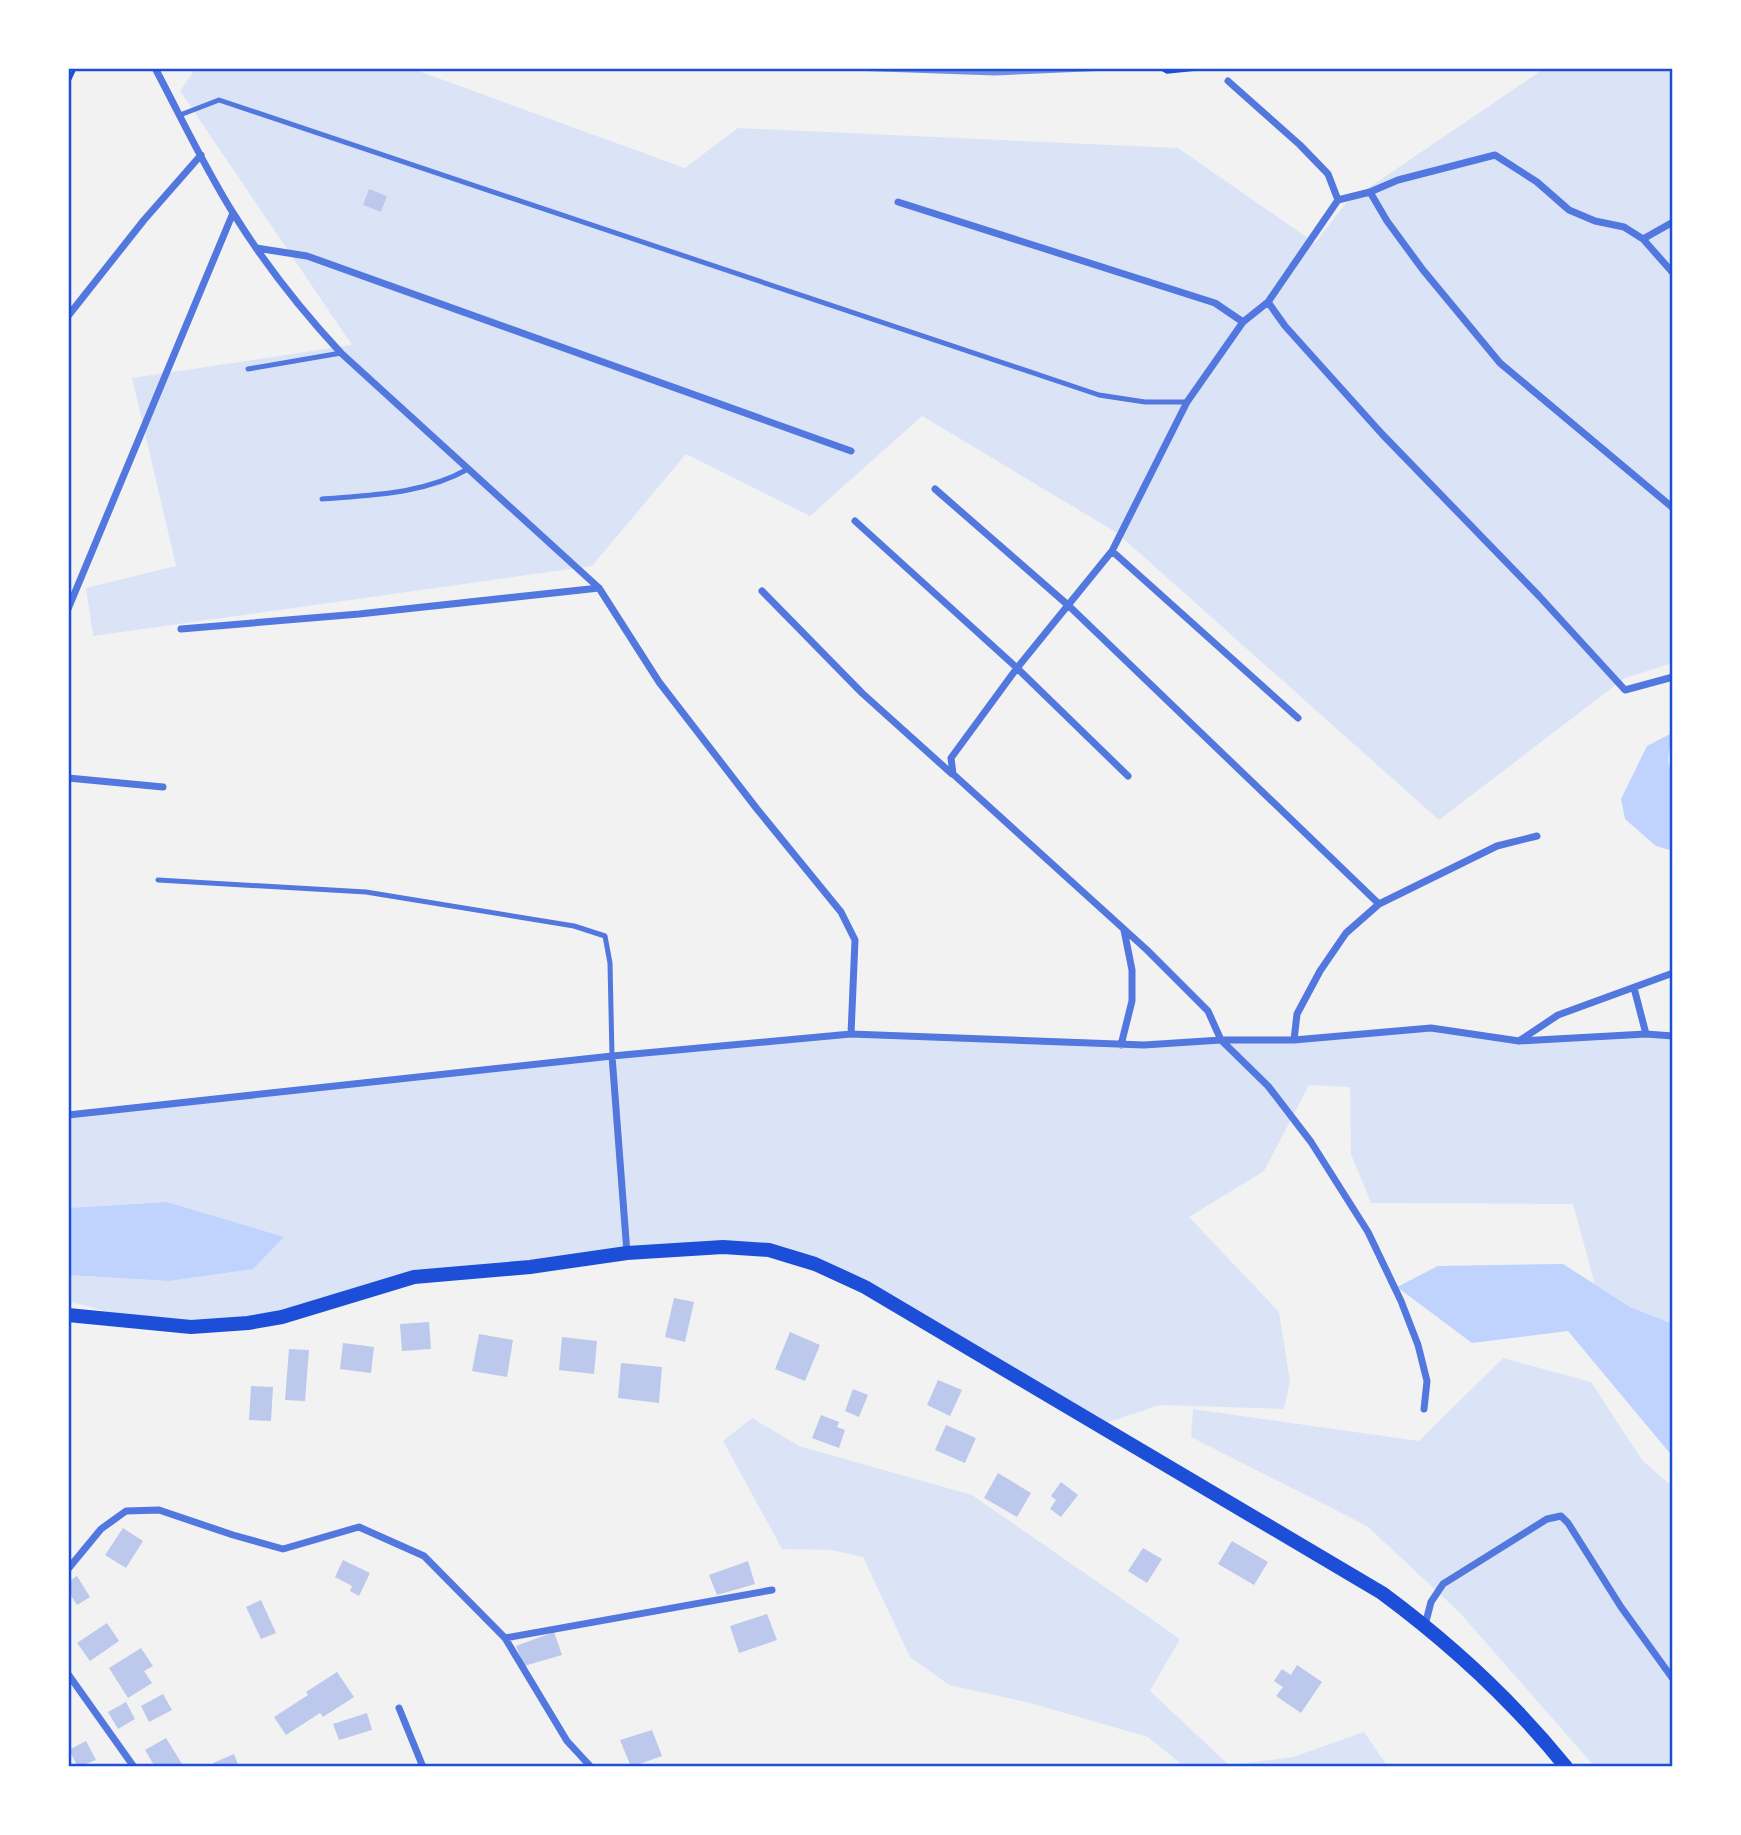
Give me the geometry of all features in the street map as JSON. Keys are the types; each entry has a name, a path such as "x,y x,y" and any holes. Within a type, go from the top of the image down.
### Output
{"main road":[{"path":"68,1315 191,1326 248,1323 282,1317 414,1277 530,1267 627,1253 723,1247 769,1250 816,1264 865,1287 1382,1593 1425,1625 1482,1674 1539,1733 1566,1767"}],"street":[{"path":"155,68 233,214 255,248 341,353 599,588 659,682 841,912 855,940 851,1034"},
{"path":"1228,81 1300,145 1328,174 1338,200"},
{"path":"68,316 144,220 201,155"},
{"path":"953,774 951,758 1017,667 1112,551 1187,402 1243,322 1268,302 1338,200 1370,192 1398,180 1495,155 1537,182 1569,210 1595,221 1625,227 1643,239 1673,273"},
{"path":"1370,192 1387,221 1423,270 1500,363 1673,508"},
{"path":"898,202 1215,303 1243,322"},
{"path":"68,609 233,214"},
{"path":"1643,239 1673,222"},
{"path":"255,248 307,256 850,451"},
{"path":"1268,302 1285,326 1382,433 1625,690 1673,677"},
{"path":"935,489 1069,606 1379,904"},
{"path":"855,521 1017,667 1128,776"},
{"path":"1112,551 1298,718"},
{"path":"181,629 359,614 599,588"},
{"path":"762,591 862,694 1124,930 1208,1011 1221,1040 1276,1095 1311,1142 1368,1232 1401,1301 1418,1345 1427,1381 1424,1409"},
{"path":"68,778 163,787"},
{"path":"1294,1040 1297,1014 1320,971 1346,933 1379,904 1497,846 1537,836"},
{"path":"1121,1045 1132,1001 1132,970 1124,930"},
{"path":"1519,1041 1558,1016 1673,973"},
{"path":"1634,988 1646,1034"},
{"path":"68,1115 612,1056 851,1034 1121,1045 1221,1040 1294,1040 1431,1028 1519,1041 1646,1034 1673,1037"},
{"path":"612,1056 627,1253"},
{"path":"68,1569 101,1529 126,1511 159,1510 283,1549 359,1527 424,1556 505,1638 567,1741 591,1767"},
{"path":"1425,1625 1431,1602 1443,1584 1547,1519 1561,1516 1673,1679"},
{"path":"505,1638 772,1590"},
{"path":"68,1674 134,1767"},
{"path":"399,1708 423,1767"}],"lane":[{"path":"180,116 219,100 1099,395 1145,402 1187,402"},
{"path":"248,369 341,353"},
{"path":"323,499 392,493 447,481 468,469"},
{"path":"158,880 366,892 574,926 605,936 610,963 612,1056"}],"path":[{"path":"68,83 75,68"},
{"path":"1160,68 1167,72 1206,68"}],"shaded area":[{"path":"196,68 410,68 685,168 738,128 1178,148 1315,243 1346,203 1545,68 1673,68 1673,663 1625,678 1439,820 1117,533 922,416 810,516 686,454 592,566 93,636 86,588 176,566 132,378 352,345 180,91"},
{"path":"1431,1028 1519,1041 1673,1036 1673,1324 1630,1307 1595,1285 1573,1204 1371,1203 1351,1154 1350,1087 1309,1085 1264,1171 1189,1217 1279,1312 1290,1381 1284,1409 1160,1405 1100,1425 815,1264 723,1247 451,1275 248,1323 142,1321 68,1301 68,1275 168,1281 283,1237 167,1202 68,1208 68,1115 612,1056 851,1034 1121,1045 1294,1040"},
{"path":"1503,1358 1591,1382 1642,1460 1673,1487 1673,1767 1595,1767 1459,1612 1367,1526 1191,1437 1193,1409 1419,1441"},
{"path":"752,1418 799,1446 972,1495 1180,1639 1150,1691 1229,1765 1293,1757 1364,1732 1388,1767 1185,1767 1148,1737 1030,1703 949,1685 910,1657 863,1557 832,1550 782,1549 723,1441"}],"water":[{"path":"1672,733 1668,760 1673,784 1673,851 1656,846 1625,819 1621,799 1647,746"},
{"path":"167,1202 284,1237 253,1269 168,1281 68,1275 68,1208"},
{"path":"1563,1264 1630,1307 1673,1324 1673,1457 1568,1331 1472,1343 1397,1287 1438,1266"}],"building":[{"path":"369,189 387,196 381,212 363,205"},
{"path":"674,1298 694,1302 685,1342 665,1337"},
{"path":"429,1322 431,1349 402,1351 400,1324"},
{"path":"790,1332 820,1345 805,1381 775,1369"},
{"path":"479,1334 513,1340 507,1377 472,1371"},
{"path":"562,1337 597,1341 594,1374 559,1370"},
{"path":"343,1343 374,1347 371,1373 340,1369"},
{"path":"289,1349 309,1350 305,1401 285,1400"},
{"path":"621,1363 662,1367 659,1403 618,1398"},
{"path":"938,1380 962,1390 950,1416 927,1405"},
{"path":"251,1386 273,1387 271,1421 249,1420"},
{"path":"853,1389 868,1395 859,1417 845,1411"},
{"path":"821,1415 839,1422 837,1427 845,1430 839,1448 812,1438"},
{"path":"946,1425 976,1438 965,1463 935,1450"},
{"path":"998,1473 1031,1493 1017,1517 984,1498"},
{"path":"1061,1482 1078,1495 1061,1517 1050,1509 1056,1500 1051,1496"},
{"path":"123,1528 143,1541 126,1568 105,1555"},
{"path":"1232,1541 1268,1562 1254,1585 1218,1564"},
{"path":"1143,1548 1162,1559 1147,1583 1128,1571"},
{"path":"343,1560 370,1573 359,1596 350,1591 352,1586 335,1577"},
{"path":"748,1561 755,1584 717,1595 709,1575"},
{"path":"77,1576 90,1597 77,1605 68,1591 68,1582"},
{"path":"261,1600 276,1633 261,1639 246,1607"},
{"path":"767,1614 777,1640 739,1653 730,1626"},
{"path":"107,1623 119,1641 90,1661 77,1643"},
{"path":"554,1632 562,1655 524,1666 516,1646"},
{"path":"141,1648 153,1666 144,1671 152,1683 128,1698 109,1668"},
{"path":"1297,1665 1322,1682 1301,1713 1276,1696 1283,1687 1274,1681 1282,1669 1291,1675"},
{"path":"337,1672 354,1697 323,1717 320,1713 286,1735 274,1717"},
{"path":"163,1694 172,1710 149,1722 141,1706"},
{"path":"126,1702 135,1719 118,1729 108,1712"},
{"path":"367,1713 372,1730 339,1740 333,1724"},
{"path":"652,1730 662,1756 631,1767 620,1740"},
{"path":"166,1738 184,1767 155,1767 145,1750"},
{"path":"86,1741 96,1760 78,1767 69,1750"},
{"path":"234,1754 239,1767 215,1767 213,1763"}],"railway":[{"path":"852,68 995,73 1109,68"}]}
